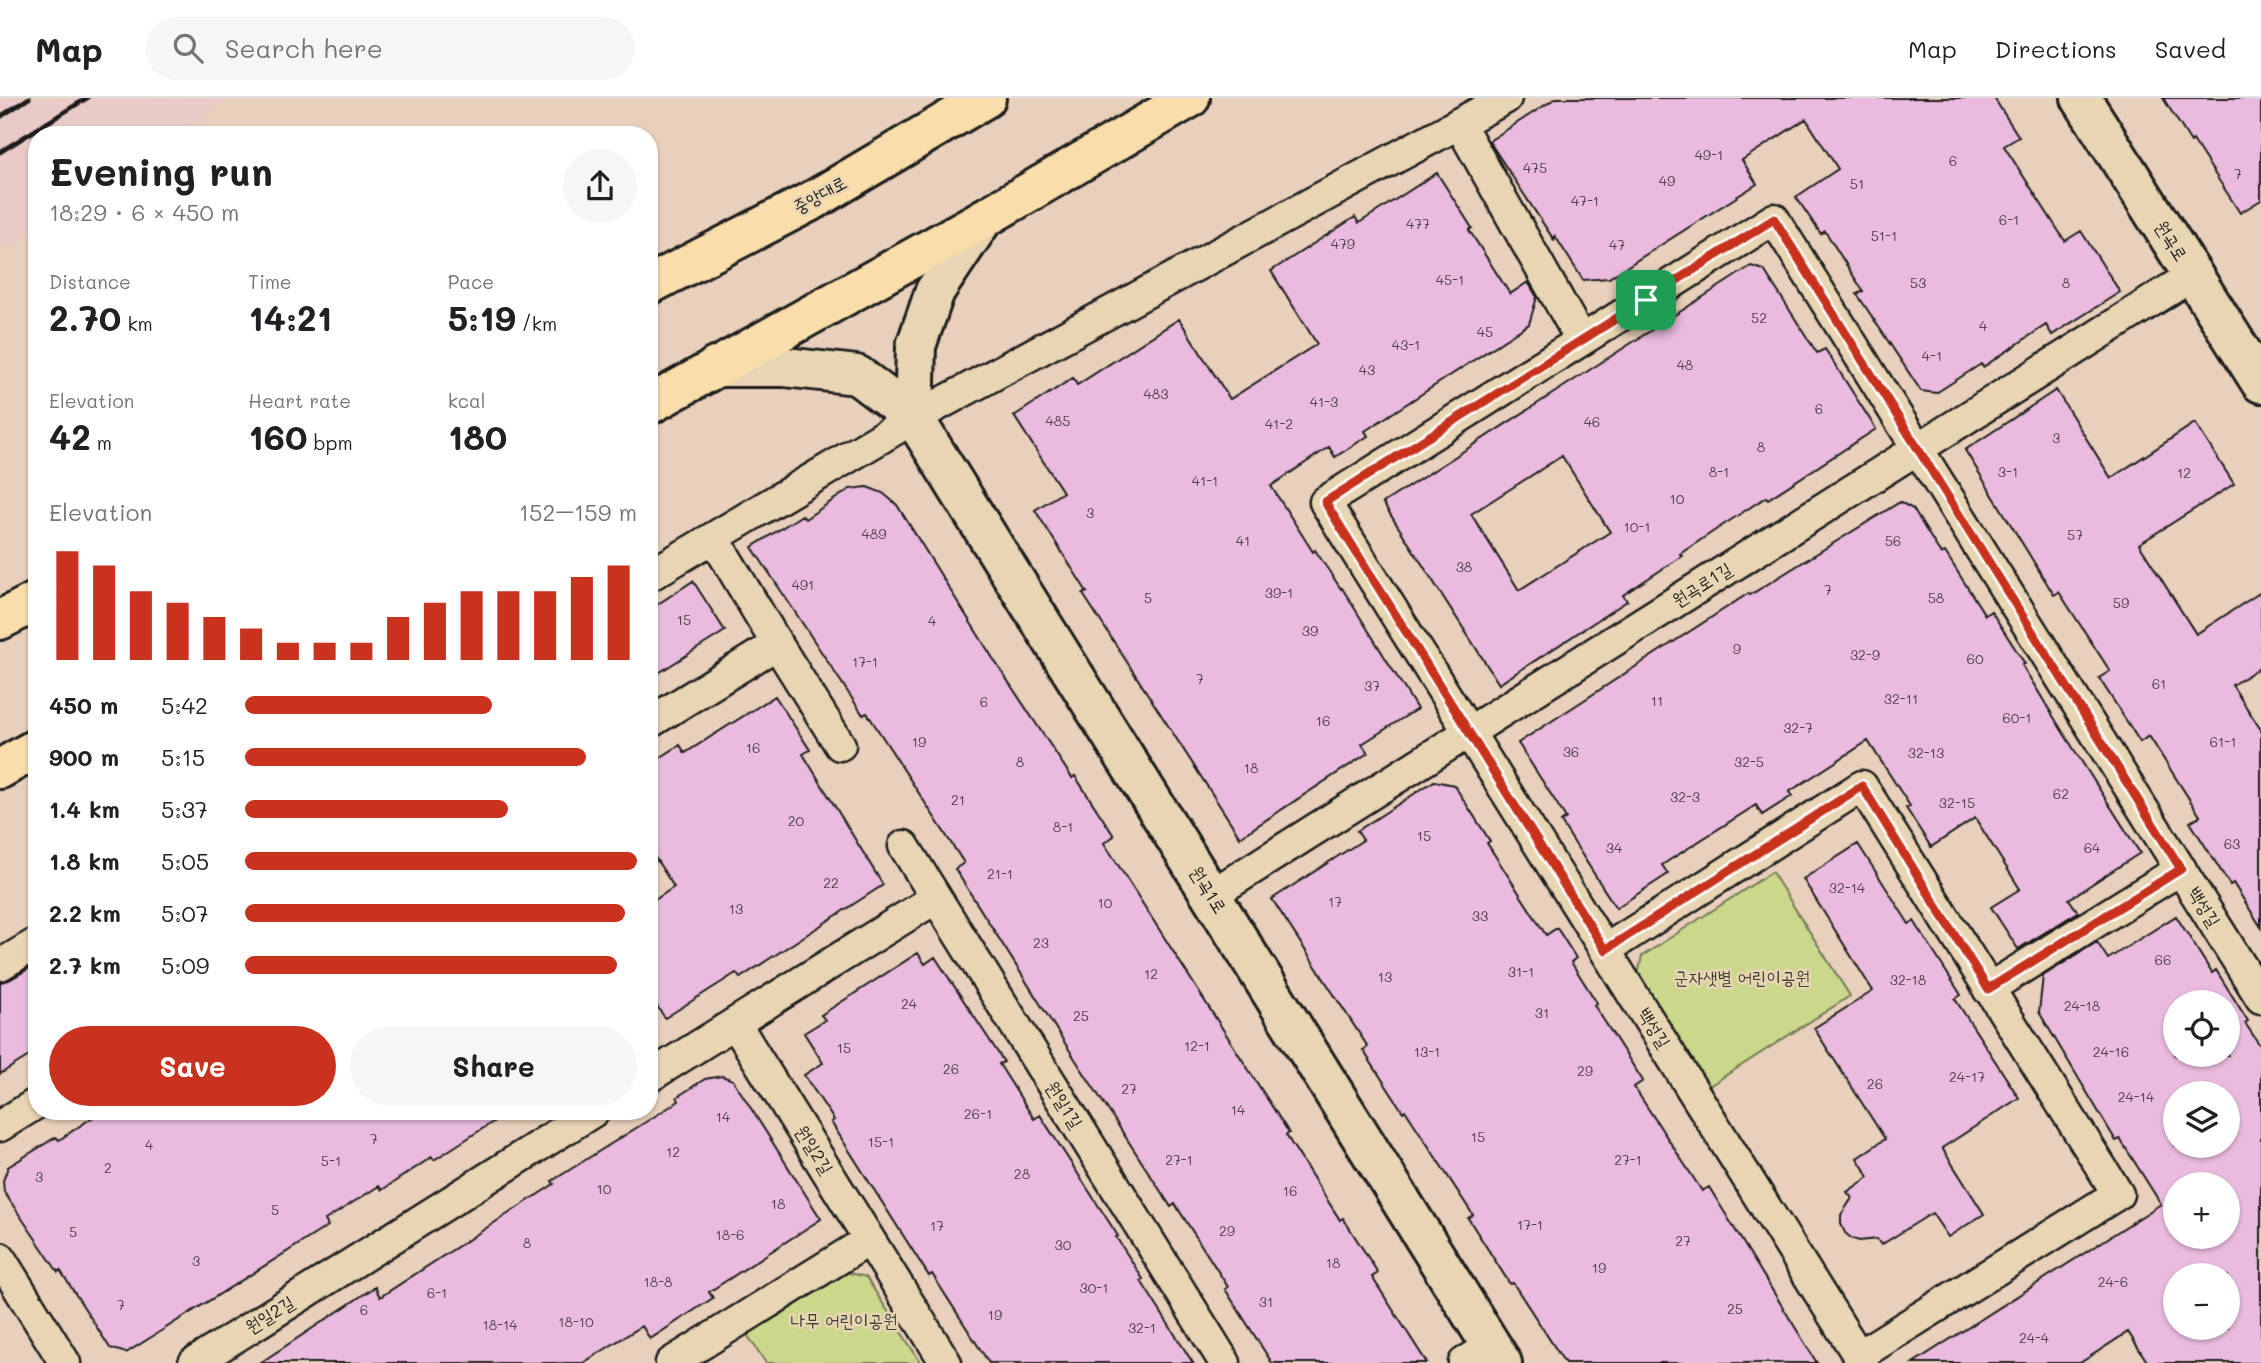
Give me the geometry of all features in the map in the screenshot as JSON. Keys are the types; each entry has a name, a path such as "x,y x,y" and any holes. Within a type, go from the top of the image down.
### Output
{"main road":[{"name":"중앙대로","path":"658,280 819,197 986,98"},
{"path":"658,400 983,219 1190,98"},
{"path":"0,620 28,606"},
{"path":"0,769 28,753"}],"street":[{"path":"658,571 914,418 1506,98"},
{"name":"원곡로","path":"2081,98 2261,383"},
{"path":"1459,123 1581,340"},
{"path":"914,418 916,346 935,291 983,219"},
{"name":"백성길","path":"1605,950 1862,786 2118,1194 1861,1359 1605,950 1325,502 1774,219 2261,998"},
{"name":"원곡로1길","path":"1211,895 2193,275"},
{"path":"716,368 785,366 857,375 914,418"},
{"name":"원곡1로","path":"914,418 1211,895 1486,1357"},
{"path":"714,538 840,745"},
{"path":"658,717 777,643"},
{"name":"원일1길","path":"904,846 1225,1363"},
{"path":"1988,989 2181,869"},
{"path":"658,1071 936,898"},
{"path":"0,965 28,948"},
{"name":"원일2길","path":"735,1023 946,1363"},
{"path":"0,1126 28,1109"},
{"name":"원일2길","path":"194,1363 580,1120"},
{"path":"671,1363 869,1240"},
{"path":"0,1258 65,1363"}],"shaded area":[{"path":"0,98 226,98 190,126 28,126 28,235 0,252"}],"green space":[{"name":"군자샛별 어린이공원","path":"1772,872 1850,996 1709,1086 1638,975 1642,956"},
{"name":"나무 어린이공원","path":"842,1271 866,1277 921,1363 766,1363 746,1333"}],"building":[{"path":"1556,98 1994,98 2019,137 2004,146 2065,241 2081,231 2120,292 2052,335 2046,325 1983,367 1981,364 1936,393 1921,391 1857,294 1863,291 1825,231 1821,234 1796,197 1838,169 1806,119 1742,160 1757,184 1609,278 1583,280 1489,141"},
{"path":"2163,98 2261,98 2261,200 2240,213"},
{"path":"1437,173 1510,294 1528,282 1537,297 1529,324 1365,431 1368,436 1335,457 1329,447 1271,486 1313,552 1315,550 1342,588 1417,709 1362,744 1368,753 1240,837 1083,594 1087,592 1035,510 1063,492 1014,416 1073,378 1077,385 1179,319 1230,399 1317,344 1271,271 1355,217 1359,223"},
{"path":"1751,266 1764,270 1817,353 1825,349 1876,429 1680,554 1682,556 1623,595 1627,601 1499,684 1383,503","holes":["1562,456 1610,532 1519,590 1471,514"]},
{"path":"2056,390 2111,478 2195,423 2234,484 2139,544 2196,634 2261,592 2261,667 2232,685 2261,730 2261,927 2233,883 2230,885 2190,822 2200,816 2149,736 2140,742 2099,678 2110,671 2059,592 2054,595 1965,450"},
{"path":"867,487 883,493 897,505 994,660 1114,836 1104,843 1289,1133 1286,1135 1340,1220 1343,1218 1378,1273 1372,1277 1427,1363 1272,1363 1175,1204 1171,1207 1075,1059 955,869 964,863 867,713 863,715 752,547 802,515 805,519 850,489"},
{"path":"1900,502 1913,509 1941,554 1945,552 1985,615 1991,611 2025,664 2022,665 2061,729 2140,853 2069,899 2078,912 2018,949 1991,907 2020,889 1975,818 1931,847 1906,808 1910,806 1868,741 1789,792 1792,796 1762,815 1756,805 1662,865 1668,874 1616,908 1561,822 1566,818 1518,743 1749,593 1750,595"},
{"path":"693,581 725,631 658,673 658,604"},
{"path":"775,696 810,750 803,754 883,885 740,978 736,973 665,1018 658,1008 658,898 674,887 658,862 658,759 680,745 685,753"},
{"path":"1434,781 1454,785 1490,841 1487,843 1546,935 1557,928 1576,958 1571,962 1597,1003 1594,1005 1643,1081 1634,1087 1702,1191 1709,1187 1817,1363 1565,1363 1513,1283 1510,1284 1468,1218 1473,1215 1363,1050 1368,1047 1272,899 1363,840 1357,831"},
{"path":"1858,844 1909,924 1914,921 1961,995 1955,999 2019,1098 1942,1148 1984,1214 1948,1237 1932,1213 1881,1245 1877,1239 1859,1241 1851,1238 1841,1224 1841,1215 1852,1198 1847,1192 1869,1177 1857,1158 1885,1139 1814,1028 1873,991 1803,879"},
{"path":"2176,916 2212,973 2216,970 2229,990 2163,990 2163,1067 2240,1067 2240,1008 2248,1021 2245,1023 2261,1047 2261,1363 2148,1363 2128,1332 2080,1363 1913,1363 2161,1204 2120,1139 2116,1141 2039,1012 2043,976 2097,942 2108,959"},
{"path":"918,953 925,964 935,957 1004,1062 999,1064 1034,1119 1040,1115 1118,1236 1116,1237 1143,1279 1141,1281 1193,1363 989,1363 932,1274 929,1276 804,1075 823,1063 804,1033 825,1020 821,1015"},
{"path":"28,969 28,1057 0,1074 0,982"},
{"path":"722,1076 733,1080 821,1219 709,1292 713,1298 650,1339 642,1326 583,1363 260,1363 375,1287 380,1297 554,1184 552,1181 649,1120 658,1120 658,1114 679,1101 677,1097 705,1079"},
{"path":"89,1120 496,1120 434,1160 432,1157 382,1190 379,1186 325,1220 328,1226 126,1353 110,1348 60,1270 58,1272 4,1192 3,1181 8,1167 56,1137 59,1140"}],"railway":[{"path":"0,117 29,98"},
{"path":"42,126 87,98"},
{"path":"0,152 28,135"}],"route":[{"path":"1774,219 2181,869 1988,989 1862,786 1605,950 1325,502 1646,300 1774,219"}]}
